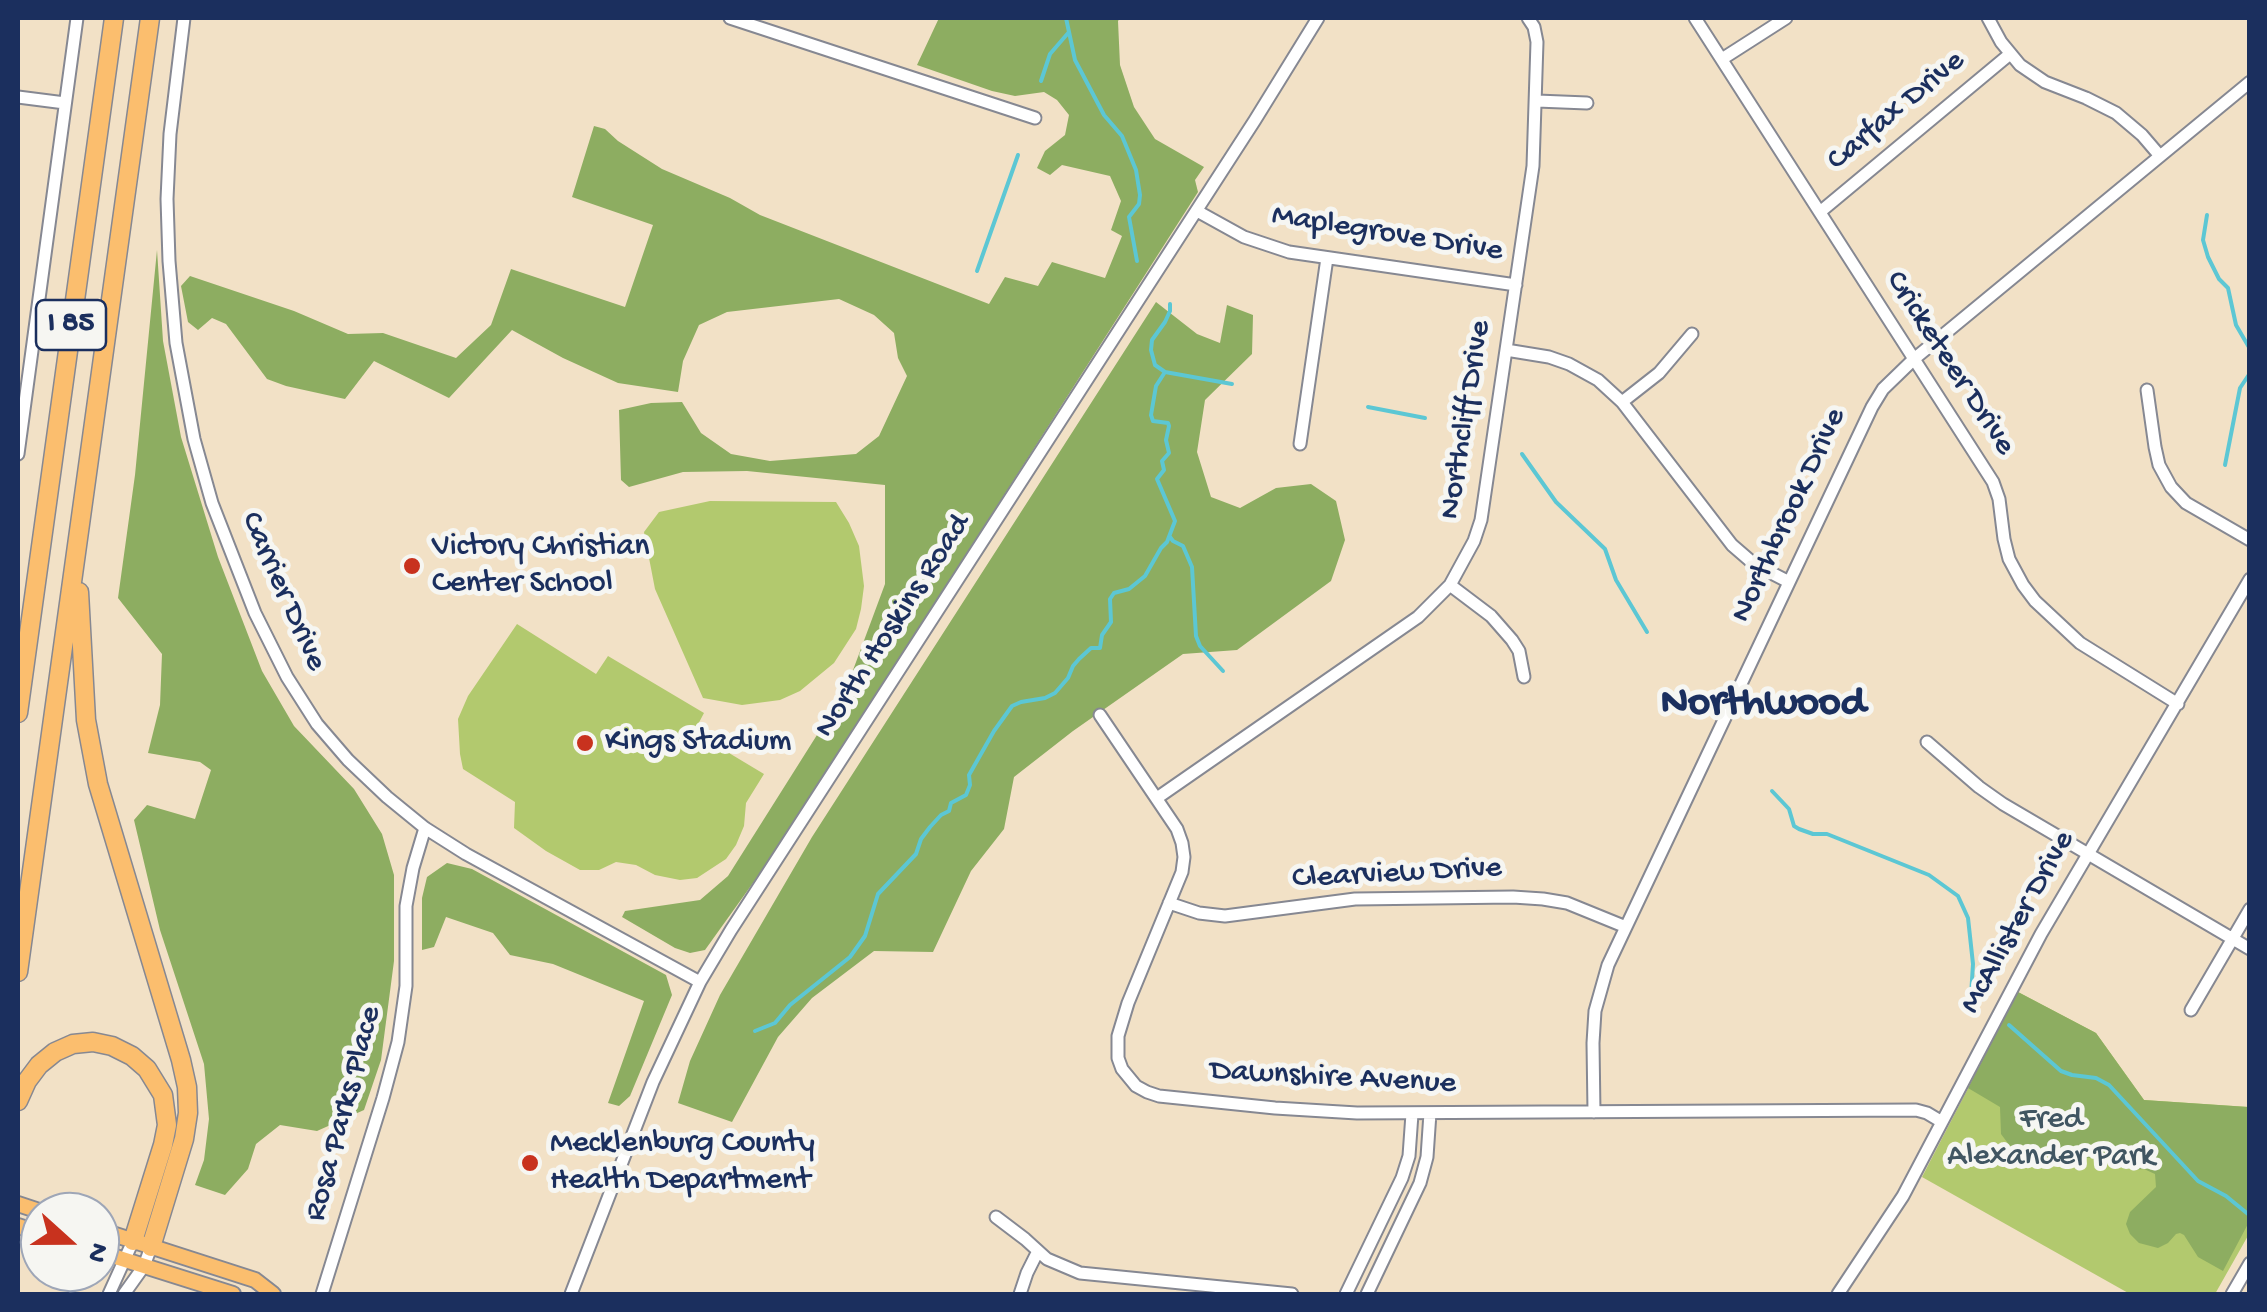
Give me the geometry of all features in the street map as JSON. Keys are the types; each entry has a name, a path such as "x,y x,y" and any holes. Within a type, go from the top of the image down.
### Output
{"highway":[{"name":"I 85","path":"18,713 114,18"},
{"name":"I 85","path":"18,972 150,18"},
{"path":"77,546 83,690 94,768 187,1087 184,1139 142,1244"},
{"path":"18,667 28,633"},
{"path":"18,1101 38,1066 73,1044 93,1042 112,1046 147,1069 162,1095 167,1126 142,1244"}],"main road":[{"path":"120,1237 256,1280 273,1294"},
{"path":"120,1258 233,1294"}],"street":[{"path":"18,454 77,18"},
{"name":"Carrier Drive","path":"184,18 170,134 167,231 176,343 202,470 238,574 286,677 317,724 348,760 425,828 700,982"},
{"path":"730,18 1034,118"},
{"name":"North Hoskins Road","path":"571,1294 653,1082 700,982 1318,18"},
{"name":"Northcliff Drive","path":"1156,798 1418,617 1450,584 1474,540 1481,520 1534,166 1537,42 1528,18"},
{"name":"Cricketeer Drive","path":"1695,18 1992,482 2009,558 2023,586 2080,643 2178,704"},
{"path":"1722,59 1786,18"},
{"path":"1988,18 2010,54 2034,76 2116,113 2160,156"},
{"name":"Carfax Drive","path":"1820,212 2010,54"},
{"name":"Northbrook Drive","path":"1594,1112 1597,999 1608,965 1872,407 1914,359 2250,82"},
{"path":"18,97 65,103"},
{"path":"1536,101 1587,103"},
{"name":"Maplegrove Drive","path":"1197,211 1264,245 1516,285"},
{"path":"1300,444 1327,258"},
{"path":"1622,402 1659,373 1692,334"},
{"path":"1506,350 1548,357 1598,380 1622,402 1732,545 1754,564 1789,582"},
{"path":"2147,390 2155,448 2171,487 2186,503 2250,540"},
{"name":"McAllister Drive","path":"1838,1294 1904,1196 2041,934 2250,579"},
{"path":"1450,584 1491,616 1512,640 1524,677"},
{"name":"Dawnshire Avenue","path":"1100,715 1178,830 1182,843 1182,872 1128,1002 1118,1036 1118,1058 1136,1086 1159,1096 1320,1112 1916,1110 1942,1122"},
{"path":"1927,742 2003,804 2250,949"},
{"name":"Rosa Parks Place","path":"322,1294 398,1042 406,986 406,906 425,828"},
{"name":"Clearview Drive","path":"1169,903 1199,914 1225,916 1355,899 1513,896 1567,904 1626,927"},
{"path":"2191,1010 2250,909"},
{"path":"1367,1294 1420,1183 1430,1113"},
{"path":"1346,1294 1402,1178 1412,1114"},
{"path":"996,1217 1055,1264 1080,1273 1292,1294"},
{"path":"1374,1237 1390,1244"},
{"path":"109,1294 126,1260 142,1244"},
{"path":"124,1294 144,1266 142,1244"},
{"path":"1020,1294 1038,1251"},
{"path":"2232,1294 2250,1263"}],"green space":[{"path":"939,18 1120,18 1120,65 1134,107 1155,139 1204,167 1195,180 1198,192 783,841 705,950 690,953 622,917 625,911 700,900 728,876 846,689 885,584 885,485 747,471 683,472 629,487 621,480 619,410 682,402 701,433 731,454 770,461 856,454 879,436 907,376 898,358 894,333 874,315 839,299 727,312 699,325 683,361 678,392 618,383 512,330 449,398 374,361 345,399 267,379 226,324 212,318 198,330 188,322 181,286 190,276 348,334 383,333 456,358 491,325 511,269 625,307 653,225 572,197 594,126 605,129 662,169 760,215 989,304 1005,277 1038,286 1052,262 1105,278 1122,236 1111,230 1121,201 1110,176 1062,165 1050,175 1037,168 1045,151 1065,135 1069,115 1044,92 1015,96 917,65"},
{"path":"157,250 163,341 181,437 218,557 262,671 294,726 354,789 382,834 394,875 394,961 381,1060 364,1110 317,1131 280,1125 256,1144 248,1169 225,1195 195,1185 204,1160 209,1119 204,1064 160,930 134,820 147,805 195,819 211,770 200,762 148,753 160,705 162,654 118,598 135,475"},
{"path":"1156,302 1197,334 1220,343 1227,305 1253,315 1252,354 1205,400 1197,452 1211,497 1240,508 1276,488 1311,484 1336,501 1345,540 1331,581 1237,650 1183,654 1014,777 1004,829 971,871 933,952 874,951 812,998 778,1037 732,1122 678,1103 690,1061 720,995 812,837"},
{"path":"710,501 836,502 859,546 864,586 856,629 834,663 800,691 780,700 742,705 703,698 655,589 644,532 659,512"},
{"name":"Kings Stadium","path":"517,624 596,674 608,656 704,713 694,732 764,774 746,803 744,826 726,859 697,878 680,880 616,862 599,870 580,870 514,828 515,802 463,769 458,719 468,696"},
{"path":"447,863 472,869 666,975 672,995 630,1096 619,1106 608,1103 644,1001 553,964 510,955 493,933 446,917 434,947 422,950 422,898 427,877"},
{"name":"Fred Alexander Park","path":"2018,992 2096,1033 2144,1100 2249,1107 2249,1234 2215,1294 2130,1294 1922,1177"},
{"path":"2018,992 2096,1033 2144,1100 2248,1107 2249,1222 2223,1271 2198,1257 2180,1233 2158,1248 2139,1243 2130,1234 2126,1224 2130,1212 2156,1187 2155,1174 2108,1159 2010,1146 2001,1134 2000,1107 1968,1088"}],"waterway":[{"path":"1066,18 1075,60 1104,115 1122,136 1136,170 1139,204 1129,217 1137,261"},
{"path":"1041,81 1050,54 1069,32"},
{"path":"977,271 1018,155"},
{"path":"2207,215 2203,240 2208,257 2228,288 2236,325 2250,349"},
{"path":"1170,304 1165,322 1152,340 1155,365 1165,372 1232,384"},
{"path":"755,1031 775,1023 790,1005 850,957 865,936 878,894 916,854 921,839 949,811 951,803 966,795 969,775 1012,706 1055,693 1079,659 1091,648 1100,648 1102,635 1111,622 1110,599 1145,576 1167,542 1175,521 1157,479 1164,470 1162,461 1169,453 1169,426 1153,421 1151,415 1156,386 1165,372"},
{"path":"2225,465 2240,388 2250,373"},
{"path":"1368,407 1425,418"},
{"path":"1522,454 1556,502 1605,549 1616,580 1647,632"},
{"path":"1170,537 1183,546 1192,567 1196,636 1223,671"},
{"path":"1772,791 1789,809 1794,826 1799,829 1827,834 1929,875 1958,896 1968,918 1973,964 1971,996 1978,1003"},
{"path":"2009,1025 2061,1071 2096,1078 2109,1085 2198,1181 2248,1214"}],"place":[{"name":"Victory Christian Center School","path":"412,566"},
{"name":"Kings Stadium","path":"585,743"},
{"name":"Mecklenburg County Health Department","path":"530,1163"}],"district":[{"name":"Northwood","path":"1763,706"}]}
